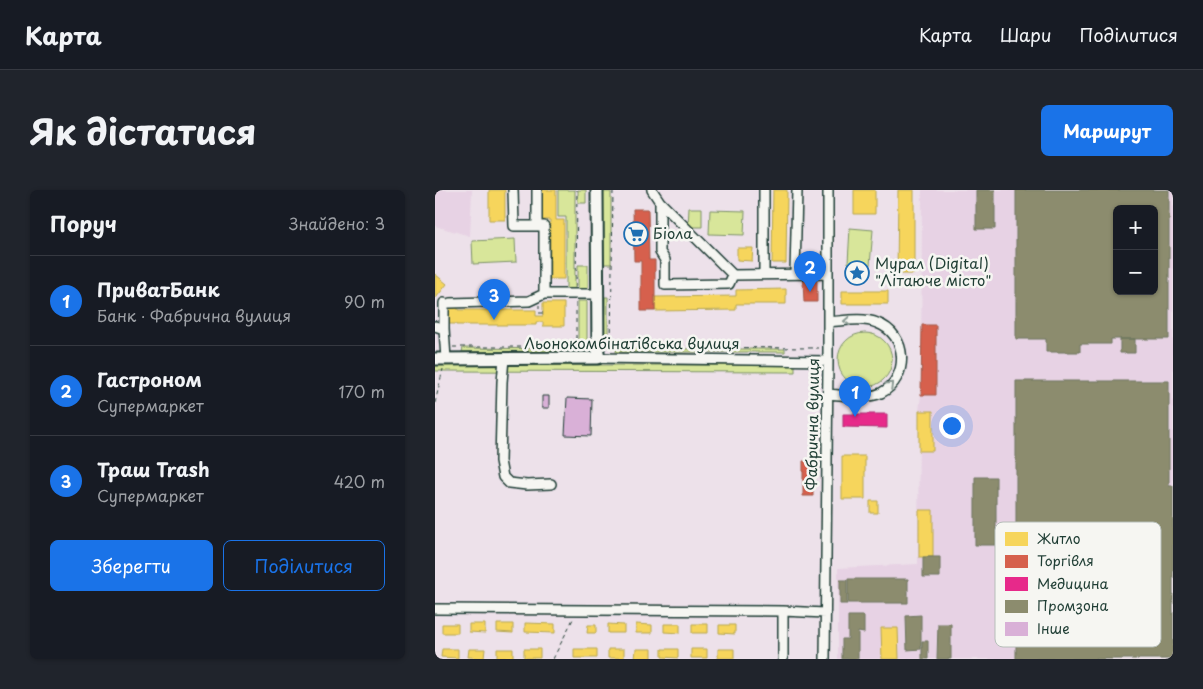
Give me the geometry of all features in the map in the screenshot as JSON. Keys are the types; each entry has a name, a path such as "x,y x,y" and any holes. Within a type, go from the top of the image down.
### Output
{"main road":[{"path":"597,190 598,353"},
{"name":"Льонокомбінатівська вулиця","path":"442,355 504,358 598,353"}],"street":[{"path":"513,190 514,226 544,226 542,296"},
{"path":"537,190 537,226"},
{"path":"652,190 660,202 733,275 827,274"},
{"path":"764,190 764,274"},
{"path":"795,274 797,190"},
{"name":"Фабрична вулиця","path":"825,659 828,190"},
{"path":"660,202 661,252 665,260 665,285 729,284 733,275"},
{"path":"442,355 439,327 447,303 529,301 542,296 598,294"},
{"path":"828,322 866,320 879,323 894,335 901,347 902,360 896,379 892,384 875,395 862,397 828,394"},
{"name":"Льонокомбінатівська вулиця","path":"598,353 828,361"},
{"path":"504,358 500,461 503,477 509,483 527,485 551,484"},
{"path":"435,609 783,611 825,613"},
{"path":"783,611 783,659"}],"path":[{"path":"575,347 577,190"},
{"path":"611,347 613,190"},
{"path":"542,296 539,313 543,313"},
{"path":"435,403 442,355 575,347 598,353 611,347 820,348"},
{"path":"553,659 577,610"}],"shaded area":[{"path":"435,190 472,190 470,236 435,226"},
{"path":"922,190 1173,190 1173,659 838,659 838,568 918,564"}],"green space":[{"path":"558,190 575,190 575,291 566,291 566,217 558,217"},
{"path":"578,190 586,190 586,203 578,203"},
{"path":"603,192 611,192 611,264 603,264"},
{"path":"689,208 702,208 702,227 688,227"},
{"path":"710,210 745,211 744,235 709,234"},
{"path":"850,228 873,230 870,265 848,263"},
{"path":"515,239 516,262 473,264 472,241"},
{"path":"578,265 588,265 588,292 578,292"},
{"path":"605,297 608,297 608,338 604,338"},
{"path":"578,301 587,301 587,343 578,343"},
{"path":"860,333 870,333 880,337 888,345 892,360 888,375 880,383 870,387 860,387 850,383 842,375 838,365 838,355 842,345 850,337"},
{"path":"463,348 571,349 570,352 462,352"},
{"path":"616,349 785,349 785,352 616,352"},
{"path":"435,365 795,365 795,372 435,371"}],"building: Житло":[{"path":"489,190 505,190 505,220 489,220"},
{"path":"542,190 556,190 556,220 564,220 564,279 550,279 550,220 542,220"},
{"path":"773,190 787,190 786,263 772,263"},
{"path":"854,190 875,190 875,214 854,214"},
{"path":"898,190 914,190 914,274 897,274"},
{"path":"737,248 753,248 752,261 737,260"},
{"path":"435,274 447,284 436,298 435,297"},
{"path":"786,289 786,304 736,304 736,310 655,311 655,297 736,296 736,290"},
{"path":"842,291 888,291 888,304 842,304"},
{"path":"543,303 564,303 564,326 543,326 543,322 536,322 536,325 449,324 449,305 458,305 458,310 536,310 536,316 543,316"},
{"path":"919,411 933,411 933,451 919,451"},
{"path":"842,456 865,456 865,499 842,499"},
{"path":"870,501 878,501 878,513 870,513"},
{"path":"919,510 933,510 933,557 919,557"},
{"path":"525,623 555,624 555,633 525,632"},
{"path":"442,624 458,624 458,633 442,633"},
{"path":"469,624 485,624 485,633 469,632"},
{"path":"497,624 513,624 513,633 497,632"},
{"path":"608,624 624,625 624,633 608,633"},
{"path":"636,624 652,625 652,633 636,633"},
{"path":"664,624 680,624 680,633 664,632"},
{"path":"692,624 708,624 708,633 692,633"},
{"path":"588,625 596,625 596,633 587,633"},
{"path":"719,625 735,625 735,634 719,633"},
{"path":"881,628 898,628 899,659 882,659"},
{"path":"442,649 458,649 458,658 441,657"},
{"path":"469,649 485,649 484,658 468,657"},
{"path":"497,649 513,649 513,658 497,658"},
{"path":"524,649 540,649 540,658 524,658"},
{"path":"574,649 597,649 597,658 574,658"},
{"path":"608,649 624,649 624,658 608,658"},
{"path":"636,649 652,649 652,658 635,658"},
{"path":"662,649 678,649 678,658 662,657"},
{"path":"691,649 707,649 707,658 691,658"},
{"path":"718,649 734,649 734,658 718,658"}],"building: Торгівля":[{"path":"633,209 648,209 649,260 655,260 655,311 641,311 641,261 634,261"},
{"path":"803,281 817,281 817,302 804,302"},
{"path":"922,325 936,325 936,395 921,395"},
{"path":"803,461 813,461 813,496 803,496"}],"building: Медицина":[{"path":"843,414 887,414 887,428 843,427"}],"building: Промзона":[{"path":"976,190 995,190 995,229 976,229"},
{"path":"1016,190 1169,190 1169,339 1111,339 1111,344 1080,344 1080,352 1046,352 1046,339 1016,339"},
{"path":"1120,339 1135,339 1135,353 1120,353"},
{"path":"1016,381 1169,381 1169,486 1173,486 1173,659 1016,659 1016,647 1161,647 1161,522 1016,522"},
{"path":"975,477 996,477 995,545 975,545"},
{"path":"923,557 940,557 940,577 923,577"},
{"path":"848,579 908,579 908,603 848,603"},
{"path":"840,580 847,580 847,604 840,604"},
{"path":"921,615 921,649 907,650 906,616"},
{"path":"848,616 864,616 864,633 858,632 858,659 842,659 842,639 848,639"},
{"path":"938,624 951,624 951,659 937,659"},
{"path":"922,641 928,641 928,659 922,659"}],"building: Інше":[{"path":"542,396 549,396 549,408 542,408"},
{"path":"567,398 592,399 591,436 565,435"}],"place":[{"name":"Біола","path":"636,234"},
{"name":"Мурал (Digital) \"Літаюче місто\"","path":"857,273"},
{"name":"Гастроном","path":"810,292"},
{"name":"Траш Trash","path":"494,320"},
{"name":"ПриватБанк","path":"855,417"}]}
